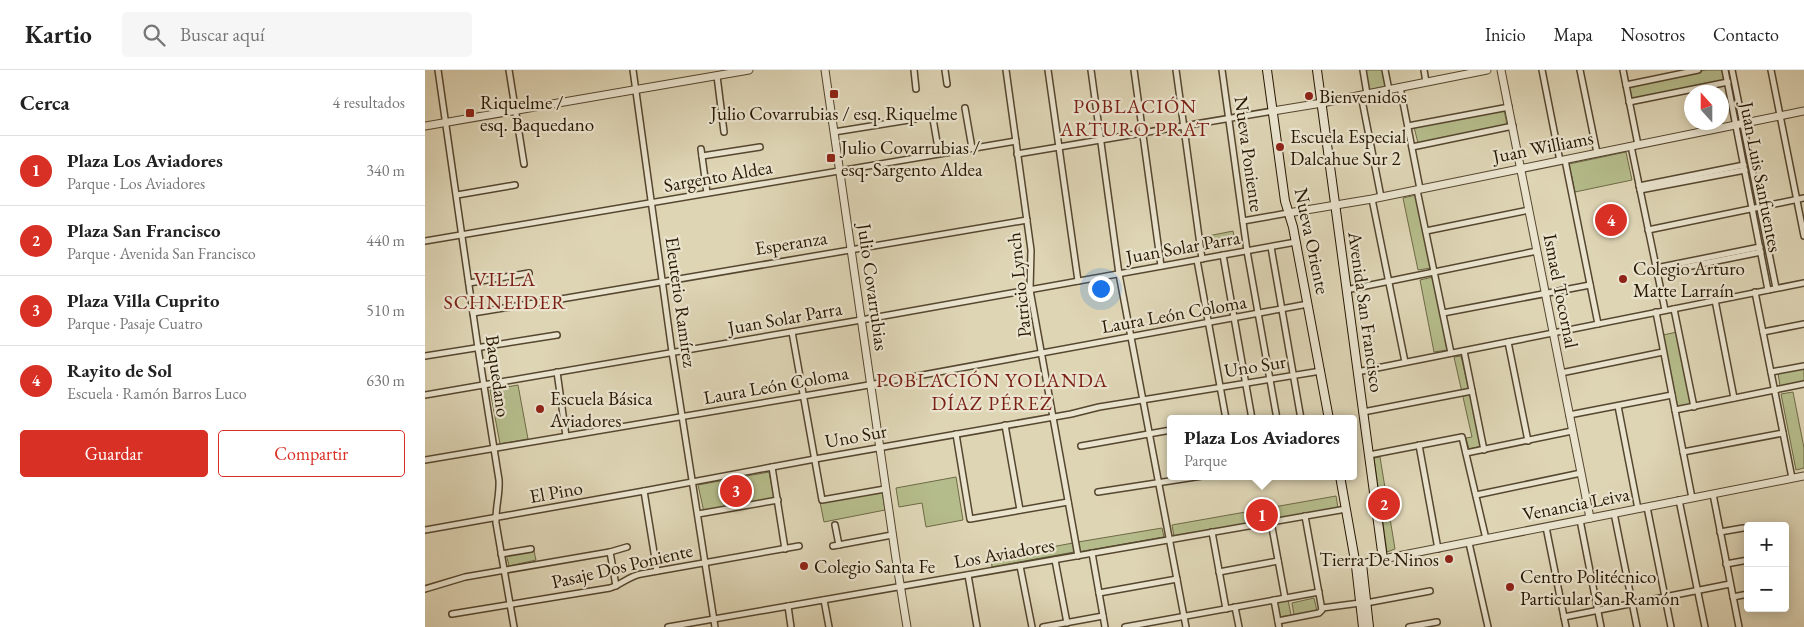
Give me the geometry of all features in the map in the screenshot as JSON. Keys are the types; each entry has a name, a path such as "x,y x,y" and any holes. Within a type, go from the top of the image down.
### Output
{"main road":[{"name":"Nueva Oriente","path":"1267,70 1285,201 1297,242 1328,415"},
{"name":"Avenida San Francisco","path":"1317,70 1383,559"},
{"path":"1341,480 1359,565 1363,603 1363,627"},
{"name":"Venancia Leiva","path":"1359,565 1383,559"},
{"path":"1363,603 1369,627"}],"street":[{"name":"Baquedano","path":"438,70 499,488 495,518 515,627"},
{"path":"509,70 524,164"},
{"name":"Eleuterio Ramírez","path":"633,70 715,627"},
{"path":"425,126 749,70"},
{"name":"Julio Covarrubias","path":"825,70 885,489 907,627"},
{"path":"913,70 916,89"},
{"path":"945,70 947,84"},
{"name":"Patricio Lynch","path":"1006,70 1032,258 1030,290 1078,556"},
{"path":"1048,70 1078,281"},
{"path":"1091,70 1119,274 1186,627"},
{"path":"1134,70 1161,266"},
{"path":"1176,70 1209,323 1225,415"},
{"name":"Nueva Poniente","path":"1222,70 1247,251 1276,415"},
{"path":"1363,70 1364,95 1381,197"},
{"path":"1385,70 1389,90"},
{"path":"1424,70 1426,82"},
{"path":"1017,154 1321,103 1426,82 1463,72 1487,70"},
{"name":"Ismael Tocornal","path":"1501,70 1590,518"},
{"path":"1542,70 1598,324"},
{"path":"1580,70 1597,153"},
{"path":"1623,70 1640,188 1665,310"},
{"path":"1626,85 1698,70"},
{"name":"Juan Luis Sanfuentes","path":"1725,70 1759,207 1775,288"},
{"name":"Juan Luis Sanfuentes","path":"1732,70 1744,167 1768,290"},
{"path":"1771,70 1804,236"},
{"path":"717,76 724,132"},
{"path":"1629,102 1728,82"},
{"path":"1400,87 1426,231 1451,353"},
{"path":"1408,126 1509,107"},
{"path":"965,108 972,148"},
{"name":"Juan Williams","path":"1288,213 1372,199 1804,111"},
{"path":"932,113 939,154"},
{"path":"834,132 915,119"},
{"path":"1412,147 1513,126"},
{"name":"Sargento Aldea","path":"425,241 1016,141"},
{"path":"702,156 760,146"},
{"path":"701,149 707,193"},
{"path":"1640,188 1744,167"},
{"path":"457,195 515,185"},
{"path":"1648,230 1804,198"},
{"path":"1372,199 1405,362"},
{"path":"1426,231 1529,210"},
{"path":"1243,221 1288,213"},
{"name":"Esperanza","path":"561,299 1027,220"},
{"name":"Juan Solar Parra","path":"425,394 861,320 1297,242"},
{"path":"1271,247 1300,415"},
{"path":"1657,270 1761,250"},
{"path":"1346,290 1537,251"},
{"path":"1223,255 1251,415"},
{"path":"469,283 529,273"},
{"path":"1357,372 1804,282"},
{"path":"1443,313 1590,285"},
{"path":"1755,292 1792,478"},
{"path":"1715,300 1734,398"},
{"path":"473,313 541,302"},
{"name":"Laura León Coloma","path":"425,460 803,396 1308,304"},
{"path":"1674,308 1694,407"},
{"path":"1656,312 1692,498"},
{"path":"1763,332 1804,324"},
{"path":"792,332 822,500 885,489"},
{"path":"425,356 557,335"},
{"path":"1508,342 1528,440"},
{"path":"1464,351 1484,450"},
{"path":"1561,373 1663,352"},
{"path":"1771,372 1804,366"},
{"name":"Uno Sur","path":"693,482 1143,399 1321,371"},
{"path":"557,372 567,436"},
{"path":"1675,410 1804,384"},
{"path":"1363,412 1472,391"},
{"path":"1569,415 1672,395"},
{"path":"1618,406 1638,509"},
{"path":"1005,425 1020,510"},
{"path":"1081,446 1167,431"},
{"path":"1466,453 1572,431"},
{"path":"1683,452 1783,433"},
{"path":"956,434 971,519 1068,502"},
{"path":"1369,455 1462,436 1486,539"},
{"path":"1419,445 1438,549"},
{"path":"773,467 785,549"},
{"path":"1475,494 1581,473"},
{"name":"Venancia Leiva","path":"1383,559 1804,476"},
{"path":"1098,492 1177,480"},
{"name":"El Pino","path":"425,530 693,482"},
{"path":"644,491 657,571"},
{"path":"1713,494 1739,627"},
{"path":"698,514 777,500"},
{"path":"1679,500 1705,627"},
{"path":"1647,507 1671,627"},
{"name":"Los Aviadores","path":"669,627 1346,509"},
{"path":"1614,513 1637,627"},
{"path":"1305,516 1322,610"},
{"path":"1580,520 1601,627"},
{"path":"1271,522 1285,598"},
{"path":"835,524 836,545 892,535"},
{"path":"1546,527 1566,627"},
{"path":"1720,532 1743,528"},
{"path":"1211,532 1226,609"},
{"path":"1469,543 1488,627"},
{"name":"Pasaje Dos Poniente","path":"452,614 616,586 634,575 799,546"},
{"path":"425,589 461,578 610,552 627,547"},
{"path":"501,554 531,549"},
{"path":"610,552 616,586"},
{"path":"1092,553 1105,627"},
{"path":"1055,560 1067,623"},
{"path":"1219,572 1278,561"},
{"path":"1727,564 1744,561"},
{"path":"1020,566 1032,627"},
{"path":"968,575 977,627"},
{"path":"1099,593 1177,578"},
{"path":"1564,617 1730,584"},
{"path":"1274,600 1279,624 1322,610 1430,591"},
{"path":"1125,627 1140,626 1184,616 1319,592"},
{"path":"1733,597 1744,595"},
{"path":"824,600 829,627"},
{"path":"788,606 791,627"},
{"path":"1235,607 1239,627"},
{"path":"1043,627 1103,616"},
{"path":"1409,627 1437,622"}],"green space":[{"path":"1365,70 1382,70 1386,86 1369,90"},
{"path":"1706,70 1722,70 1724,81 1703,85 1684,85 1684,89 1631,99 1628,86"},
{"path":"1504,110 1507,125 1418,143 1414,127"},
{"path":"1626,152 1632,180 1575,192 1569,164"},
{"path":"1416,195 1431,268 1418,270 1403,198"},
{"path":"1233,231 1236,244 1211,249 1208,236"},
{"path":"1433,277 1447,350 1434,352 1420,280"},
{"path":"1677,332 1691,404 1677,407 1663,335"},
{"path":"1461,356 1482,446 1469,449 1466,438 1472,437 1454,357"},
{"path":"1804,368 1804,381 1780,386 1778,373"},
{"path":"518,385 528,439 500,444 490,390"},
{"path":"1793,392 1804,448 1804,468 1796,470 1781,394"},
{"path":"1380,457 1395,549 1387,552 1374,458"},
{"path":"769,472 774,497 765,501 704,512 698,485"},
{"path":"956,477 963,520 926,527 922,503 899,507 896,488"},
{"path":"882,491 885,510 824,522 820,502"},
{"path":"1336,496 1338,508 1174,536 1172,525"},
{"path":"1162,528 1164,537 1079,552 1078,542"},
{"path":"1073,543 1074,552 992,567 991,558"},
{"path":"534,551 536,560 509,566 506,554"},
{"path":"1314,598 1317,611 1294,615 1292,603"},
{"path":"1288,600 1291,615 1280,617 1277,602"}],"place":[{"name":"Julio Covarrubias / esq. Riquelme","path":"834,94"},
{"name":"Bienvenidos","path":"1309,96"},
{"name":"Riquelme / esq. Baquedano","path":"470,113"},
{"name":"Escuela Especial Dalcahue Sur 2","path":"1280,147"},
{"name":"Julio Covarrubias / esq. Sargento Aldea","path":"831,158"},
{"name":"Rayito de Sol","path":"1611,220"},
{"name":"Colegio Arturo Matte Larraín","path":"1623,279"},
{"name":"Escuela Básica Aviadores","path":"540,409"},
{"name":"Plaza Villa Cuprito","path":"736,491"},
{"name":"Plaza San Francisco","path":"1384,504"},
{"name":"Plaza Los Aviadores","path":"1262,515"},
{"name":"Tierra De Ninos","path":"1449,559"},
{"name":"Colegio Santa Fe","path":"804,566"},
{"name":"Centro Politécnico Particular San Ramón","path":"1510,587"}],"district":[{"name":"POBLACIÓN ARTURO PRAT","path":"1135,118"},
{"name":"VILLA SCHNEIDER","path":"505,290"},
{"name":"POBLACIÓN YOLANDA DÍAZ PÉREZ","path":"992,392"}]}
